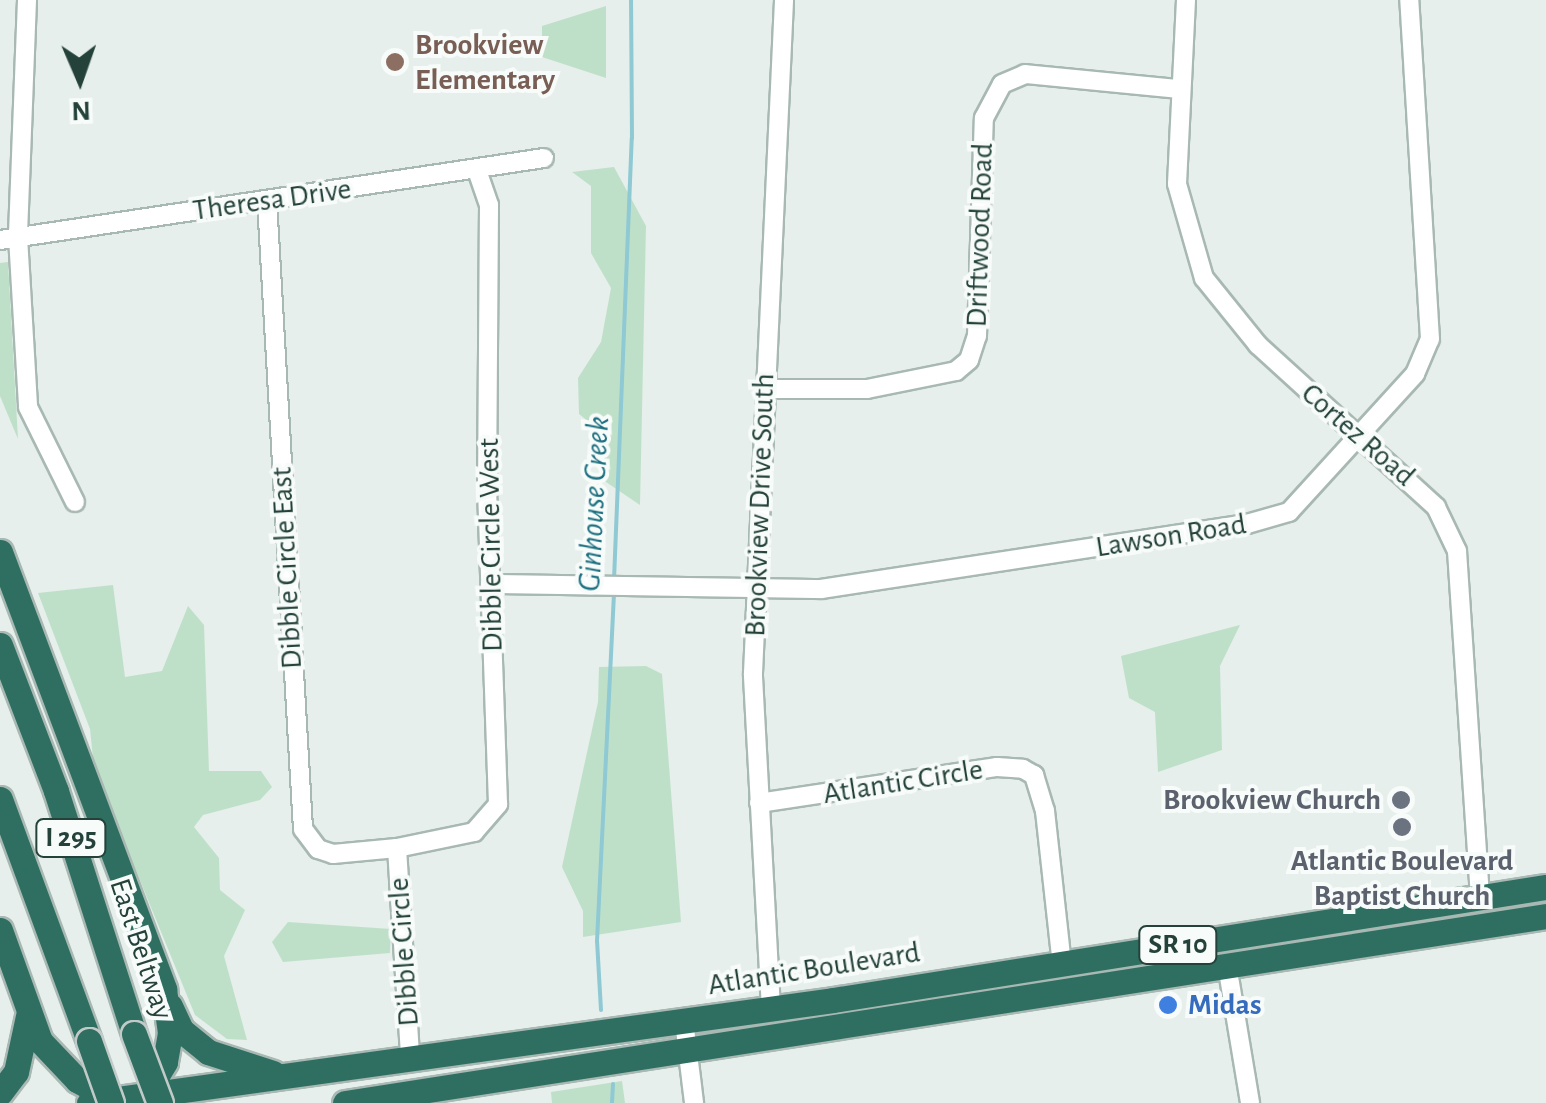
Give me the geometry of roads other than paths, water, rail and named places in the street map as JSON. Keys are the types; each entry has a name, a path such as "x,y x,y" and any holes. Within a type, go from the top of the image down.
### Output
{"highway":[{"path":"0,552 164,989 193,1042 226,1060 283,1076"},
{"name":"East Beltway","path":"0,645 56,791 134,1034 130,1102"},
{"name":"I 295","path":"0,799 89,1041 130,1102"},
{"name":"Atlantic Boulevard","path":"130,1102 203,1087 770,1009 1535,889"},
{"path":"1487,925 1488,915 1516,906 1535,889"},
{"path":"1444,932 1456,916 1482,908 1480,898"},
{"name":"Atlantic Boulevard","path":"345,1103 1546,916"},
{"path":"0,930 28,1016 50,1055 130,1102 165,1062 170,1033 164,989"},
{"path":"1023,997 1037,983 1062,976 1062,964"},
{"path":"0,1093 23,1053 28,1016"}],"street":[{"path":"27,0 9,238 28,408 75,502"},
{"name":"Brookview Drive South","path":"770,1009 759,803 757,588 784,0"},
{"name":"Cortez Road","path":"1186,0 1178,89 1177,184 1204,278 1258,346 1436,507 1457,551 1480,898"},
{"name":"Lawson Road","path":"490,584 757,588 892,580 1274,518 1301,502 1415,374 1430,339 1409,0"},
{"name":"Driftwood Road","path":"765,390 867,390 956,372 969,360 977,336 984,118 1002,84 1025,74 1178,89"},
{"name":"Theresa Drive","path":"9,238 544,158"},
{"name":"Dibble Circle West","path":"397,848 474,832 498,804 490,584 488,205 477,170"},
{"name":"Dibble Circle East","path":"267,202 303,829 318,848 333,854 397,848"},
{"name":"Atlantic Circle","path":"759,803 997,767 1023,769 1034,775 1045,811 1062,964"},
{"name":"Dibble Circle","path":"397,848 410,1057"},
{"path":"1228,966 1250,1103"},
{"path":"684,1021 694,1103"}],"waterway":[{"name":"Ginhouse Creek","path":"614,580 632,138 631,0"},
{"name":"Ginhouse Creek","path":"601,1010 597,941 614,594"},
{"name":"Ginhouse Creek","path":"612,1103 613,1084"}],"place":[{"name":"Brookview Elementary","path":"395,62"},
{"name":"Brookview Church","path":"1401,800"},
{"name":"Atlantic Boulevard Baptist Church","path":"1402,827"},
{"name":"Midas","path":"1168,1005"}]}
